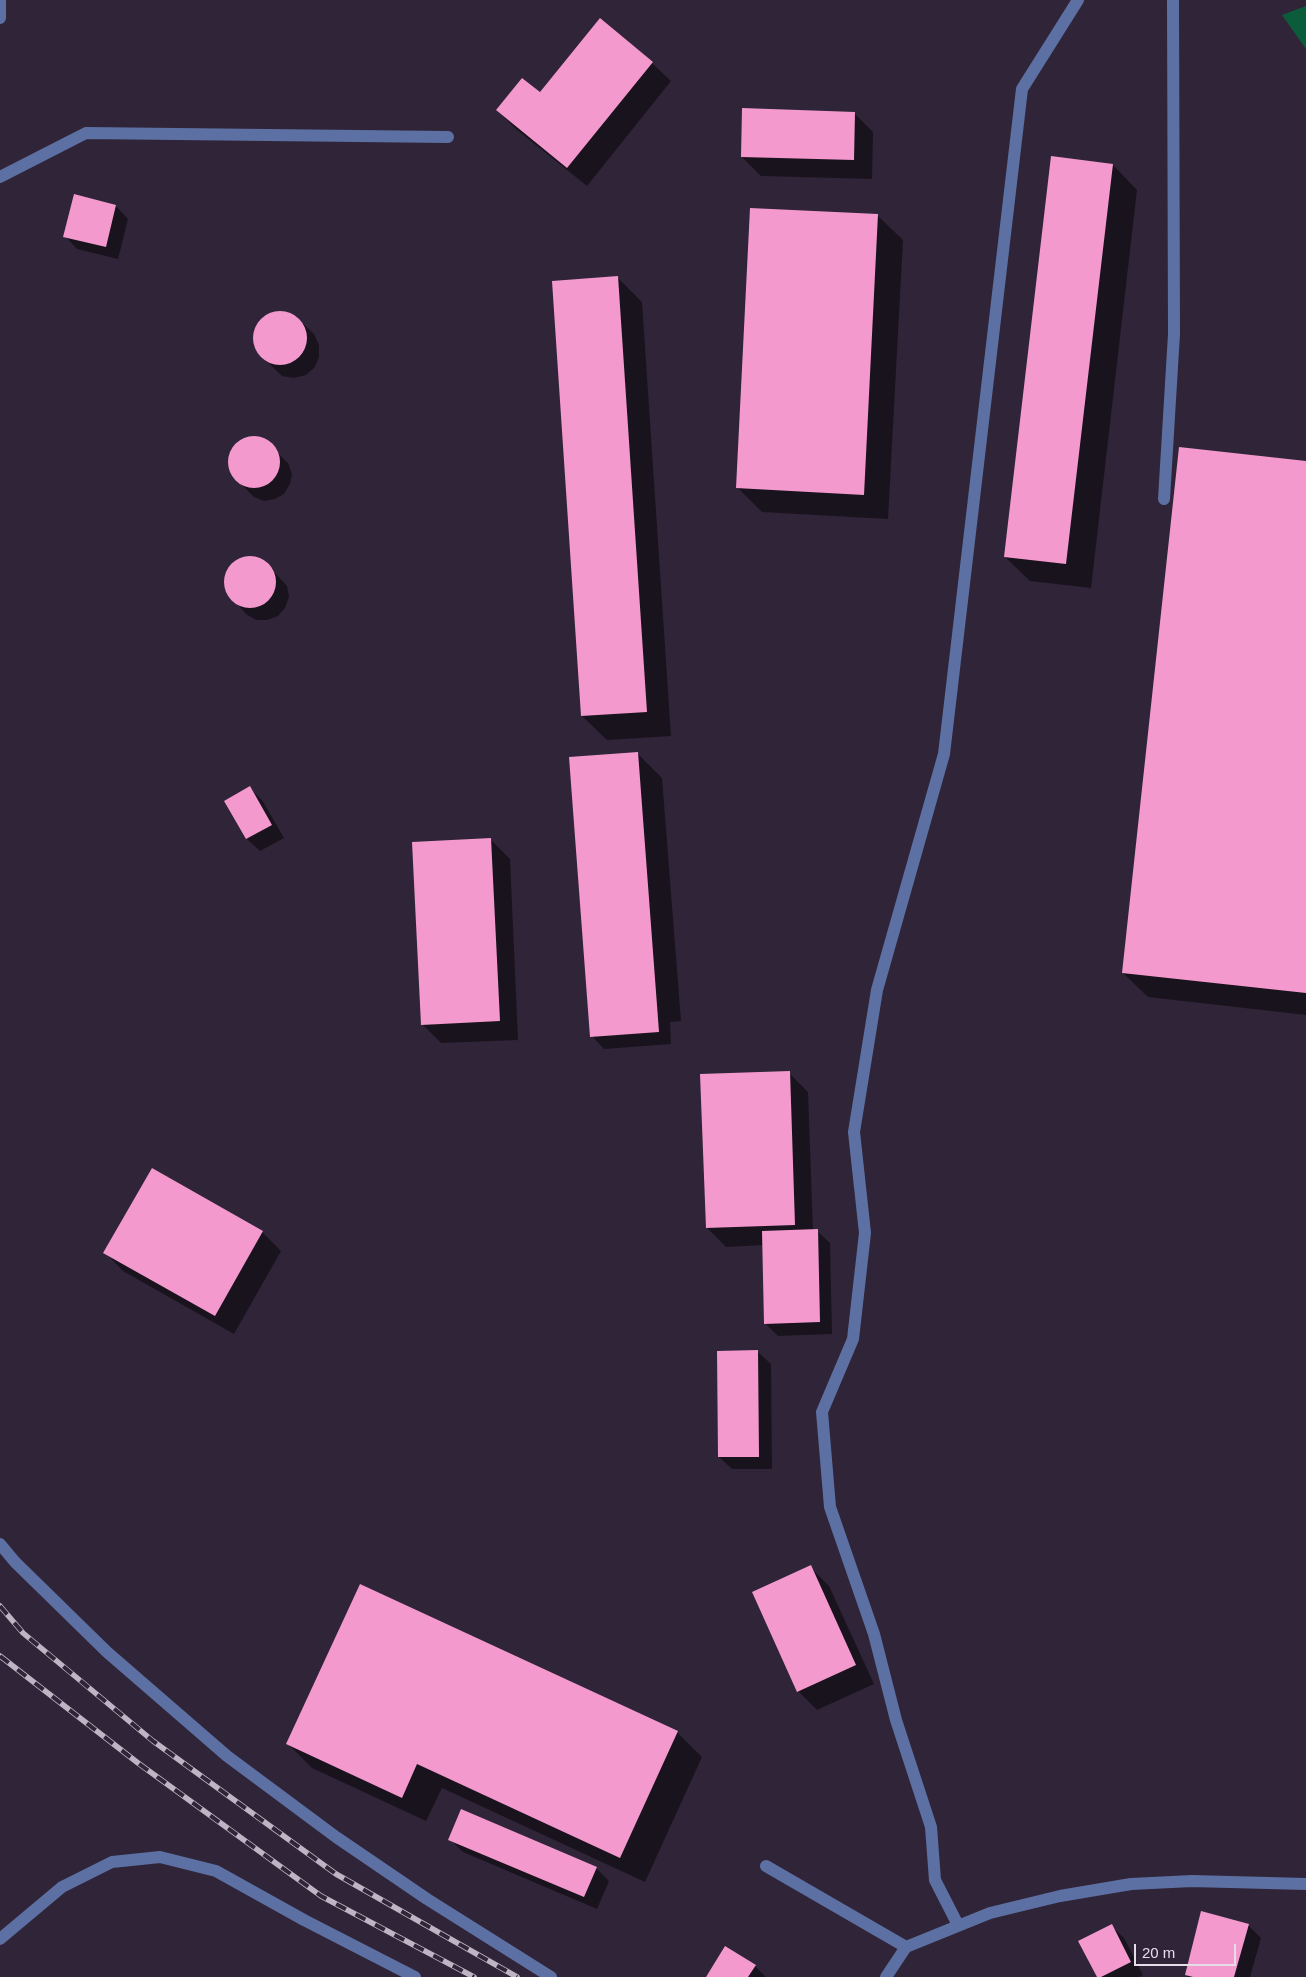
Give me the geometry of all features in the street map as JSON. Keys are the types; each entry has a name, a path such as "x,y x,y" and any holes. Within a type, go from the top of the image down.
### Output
{"street":[{"path":"0,0 0,18"},
{"path":"958,1925 935,1880 931,1827 896,1720 874,1634 830,1507 822,1412 853,1339 865,1233 854,1132 877,990 944,754 1022,89 1078,0"},
{"path":"1164,499 1174,334 1173,0"},
{"path":"0,177 86,133 448,137"},
{"path":"0,1544 15,1562 107,1652 227,1756 336,1837 427,1899 551,1977"},
{"path":"0,1939 62,1887 71,1882 112,1862 160,1857 216,1871 304,1920 415,1977"},
{"path":"766,1866 906,1947"},
{"path":"886,1977 906,1947 958,1925 999,1911 1060,1896 1131,1884 1192,1881 1306,1884"}],"green space":[{"path":"1306,6 1306,49 1282,15"}],"building":[{"path":"600,18 653,62 567,168 496,110 522,78 540,92"},
{"path":"742,108 855,112 854,160 741,157"},
{"path":"1051,156 1113,164 1066,564 1004,557"},
{"path":"74,194 116,205 106,247 63,237"},
{"path":"750,208 878,214 864,495 736,488"},
{"path":"618,276 647,712 581,716 552,281"},
{"path":"275,311 285,311 295,315 303,323 307,338 303,353 295,361 285,365 275,365 265,361 257,353 253,343 253,333 257,323 265,315"},
{"path":"254,436 264,438 272,444 278,452 280,462 278,472 272,480 264,486 254,488 244,486 236,480 230,472 228,462 230,452 236,444 244,438"},
{"path":"1179,447 1306,461 1306,993 1122,973"},
{"path":"245,556 255,556 264,560 272,568 276,582 272,596 264,604 255,608 245,608 236,604 228,596 224,587 224,577 228,568 236,560"},
{"path":"638,752 659,1032 590,1037 569,757"},
{"path":"250,786 272,825 246,839 224,801"},
{"path":"491,838 500,1021 421,1025 412,842"},
{"path":"790,1071 795,1225 706,1228 700,1074"},
{"path":"152,1168 263,1231 215,1316 103,1253"},
{"path":"818,1229 820,1322 764,1324 762,1231"},
{"path":"758,1350 759,1457 718,1457 717,1351"},
{"path":"811,1565 856,1665 797,1692 752,1592"},
{"path":"360,1584 678,1731 620,1858 417,1764 402,1798 286,1744"},
{"path":"461,1809 597,1867 584,1897 448,1840"},
{"path":"1201,1911 1249,1924 1234,1977 1193,1977 1185,1975"},
{"path":"1112,1924 1131,1962 1101,1977 1097,1977 1078,1941"},
{"path":"725,1946 756,1965 748,1977 706,1977"}],"railway":[{"path":"0,1606 23,1633 153,1741 336,1874 517,1977"},
{"path":"0,1656 138,1763 321,1896 474,1977"}]}
